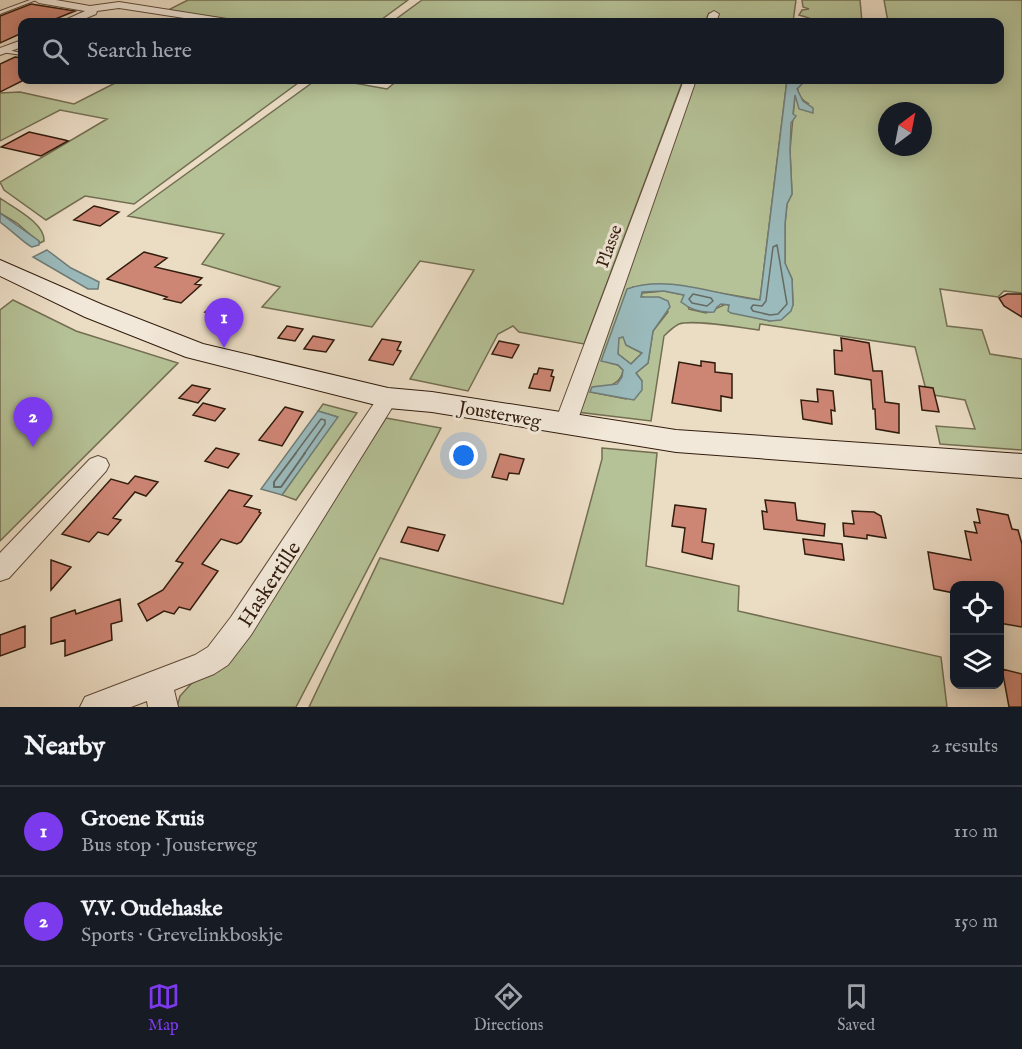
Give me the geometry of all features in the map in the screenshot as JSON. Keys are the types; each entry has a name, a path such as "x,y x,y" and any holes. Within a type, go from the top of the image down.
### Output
{"street":[{"path":"39,0 90,9 119,5 202,18"},
{"path":"78,18 92,12 90,9"},
{"path":"2,51 18,44"},
{"name":"Plasse","path":"565,425 689,84"},
{"name":"Jousterweg","path":"0,267 94,311 196,351 387,398 432,402 675,441 758,449 1022,466"},
{"name":"Haskertille","path":"95,707 160,695 218,656 232,640 387,398"},
{"path":"0,570 98,465"}],"lane":[{"path":"0,13 34,0"},
{"path":"2,51 18,53"}],"green space":[{"path":"188,0 408,0 383,18 211,18 166,11"},
{"path":"422,0 796,0 794,18 716,18 717,14 709,13 707,18 397,18"},
{"path":"802,0 860,0 862,18 809,18 799,15 802,10 809,9 803,7"},
{"path":"884,0 1022,0 1022,293 1004,291 998,297 940,289 947,326 982,330 990,354 1022,359 1022,450 940,444 936,426 975,429 965,400 927,394 915,347 760,324 759,330 706,323 686,323 679,324 669,331 664,336 651,421 577,412 692,84 787,84 760,300 675,285 633,287 610,363 618,365 623,370 622,375 615,383 591,392 626,399 642,381 636,373 648,363 653,331 668,312 648,298 641,297 642,293 664,291 684,295 689,309 706,313 726,304 749,316 770,321 793,305 792,279 785,264 785,224 787,204 792,194 790,150 795,95 799,103 809,104 802,100 797,84 1004,84 1004,18 887,18"},
{"path":"113,84 297,84 134,204 85,196 46,220 4,190 0,182 107,119 60,110 0,141 0,93 20,92 74,104"},
{"path":"310,84 359,84 387,89 393,84 682,84 584,344 519,332 513,326 498,334 468,391 410,379 474,270 420,261 372,327 262,307 280,287 202,264 224,234 128,216"},
{"path":"0,198 34,222 40,228 44,241 40,243 17,223 0,213"},
{"path":"13,300 76,331 178,363 0,541 0,310"},
{"path":"624,337 626,345 642,353 631,364 618,354 618,338"},
{"path":"323,404 357,413 296,500 282,495 337,417 318,411"},
{"path":"386,418 441,428 296,707 177,707 180,696 191,684 237,651"},
{"path":"602,448 657,453 646,566 739,586 738,611 941,657 947,707 309,707 380,558 563,604 602,459"}],"water":[{"path":"787,84 802,84 797,89 803,101 813,108 813,113 799,109 795,95 793,114 796,116 791,123 790,151 792,194 787,204 785,224 785,263 792,279 793,305 791,311 781,320 770,321 731,313 728,311 729,305 721,304 714,312 700,311 681,302 684,295 664,291 642,292 641,297 659,297 668,301 670,307 653,331 648,363 636,373 642,381 642,390 634,400 590,392 592,387 617,384 622,377 623,370 618,365 601,361 627,289 643,285 677,285 760,300","holes":["623,337 626,345 642,353 631,364 618,354 619,338"]},
{"path":"0,213 39,241 39,245 32,247 0,222"},
{"path":"47,250 71,268 99,282 98,289 88,289 33,257"},
{"path":"318,411 338,417 282,495 261,489"}],"building":[{"path":"31,4 75,11 58,18 18,18 18,35 0,43 0,16"},
{"path":"18,57 18,83 0,92 0,64"},
{"path":"29,132 68,141 41,156 1,147"},
{"path":"94,206 119,212 100,226 74,220"},
{"path":"144,252 167,258 155,267 202,278 195,284 201,285 181,303 107,279"},
{"path":"1007,294 1022,294 1022,317 1004,306 999,298"},
{"path":"217,301 234,305 221,316 205,312"},
{"path":"287,326 303,329 295,341 278,338"},
{"path":"313,336 334,340 326,352 304,349"},
{"path":"841,338 869,343 873,371 882,371 885,402 899,404 899,433 876,429 871,380 835,374 834,350 842,351"},
{"path":"382,339 401,342 397,350 401,351 393,365 369,360"},
{"path":"499,341 519,345 512,358 492,354"},
{"path":"701,361 715,363 715,372 732,374 732,398 721,396 721,411 672,403 679,362 701,366"},
{"path":"539,368 553,370 551,376 554,377 550,391 529,388"},
{"path":"192,385 210,389 198,403 179,398"},
{"path":"919,386 933,388 939,412 922,410"},
{"path":"817,389 833,391 835,411 831,410 832,424 803,419 801,400 818,402"},
{"path":"203,403 225,409 215,421 193,415"},
{"path":"285,407 303,412 282,446 259,440"},
{"path":"216,448 239,454 228,468 205,461"},
{"path":"500,454 524,459 519,474 509,473 507,480 492,477"},
{"path":"135,476 158,482 146,496 135,492 113,518 121,520 108,535 98,532 89,542 62,534 111,479 128,484"},
{"path":"229,490 252,496 244,506 260,510 261,513 241,542 237,544 221,539 202,564 218,571 190,610 179,607 174,614 164,611 147,621 138,604 163,590 183,563 176,561"},
{"path":"765,500 795,503 797,520 825,524 824,536 764,529 762,511 767,512"},
{"path":"675,505 706,509 702,542 714,544 712,559 682,552 685,528 672,526"},
{"path":"977,509 1008,515 1012,529 1018,530 1022,544 1022,627 1004,624 1004,581 950,581 950,592 934,589 928,552 971,560 965,531 977,533 974,522 980,523"},
{"path":"852,511 874,512 881,516 886,538 867,535 867,539 844,536 843,523 854,524"},
{"path":"408,527 445,535 438,551 401,542"},
{"path":"803,539 842,544 844,560 805,554"},
{"path":"51,560 71,567 51,590"},
{"path":"120,599 122,621 111,624 112,640 65,656 65,640 51,644 51,618 75,610 76,614"},
{"path":"25,626 25,647 0,656 0,635"},
{"path":"1004,670 1022,674 1022,707 1009,707"}],"place":[{"name":"Groene Kruis","path":"224,348"},
{"name":"V.V. Oudehaske","path":"33,447"}]}
